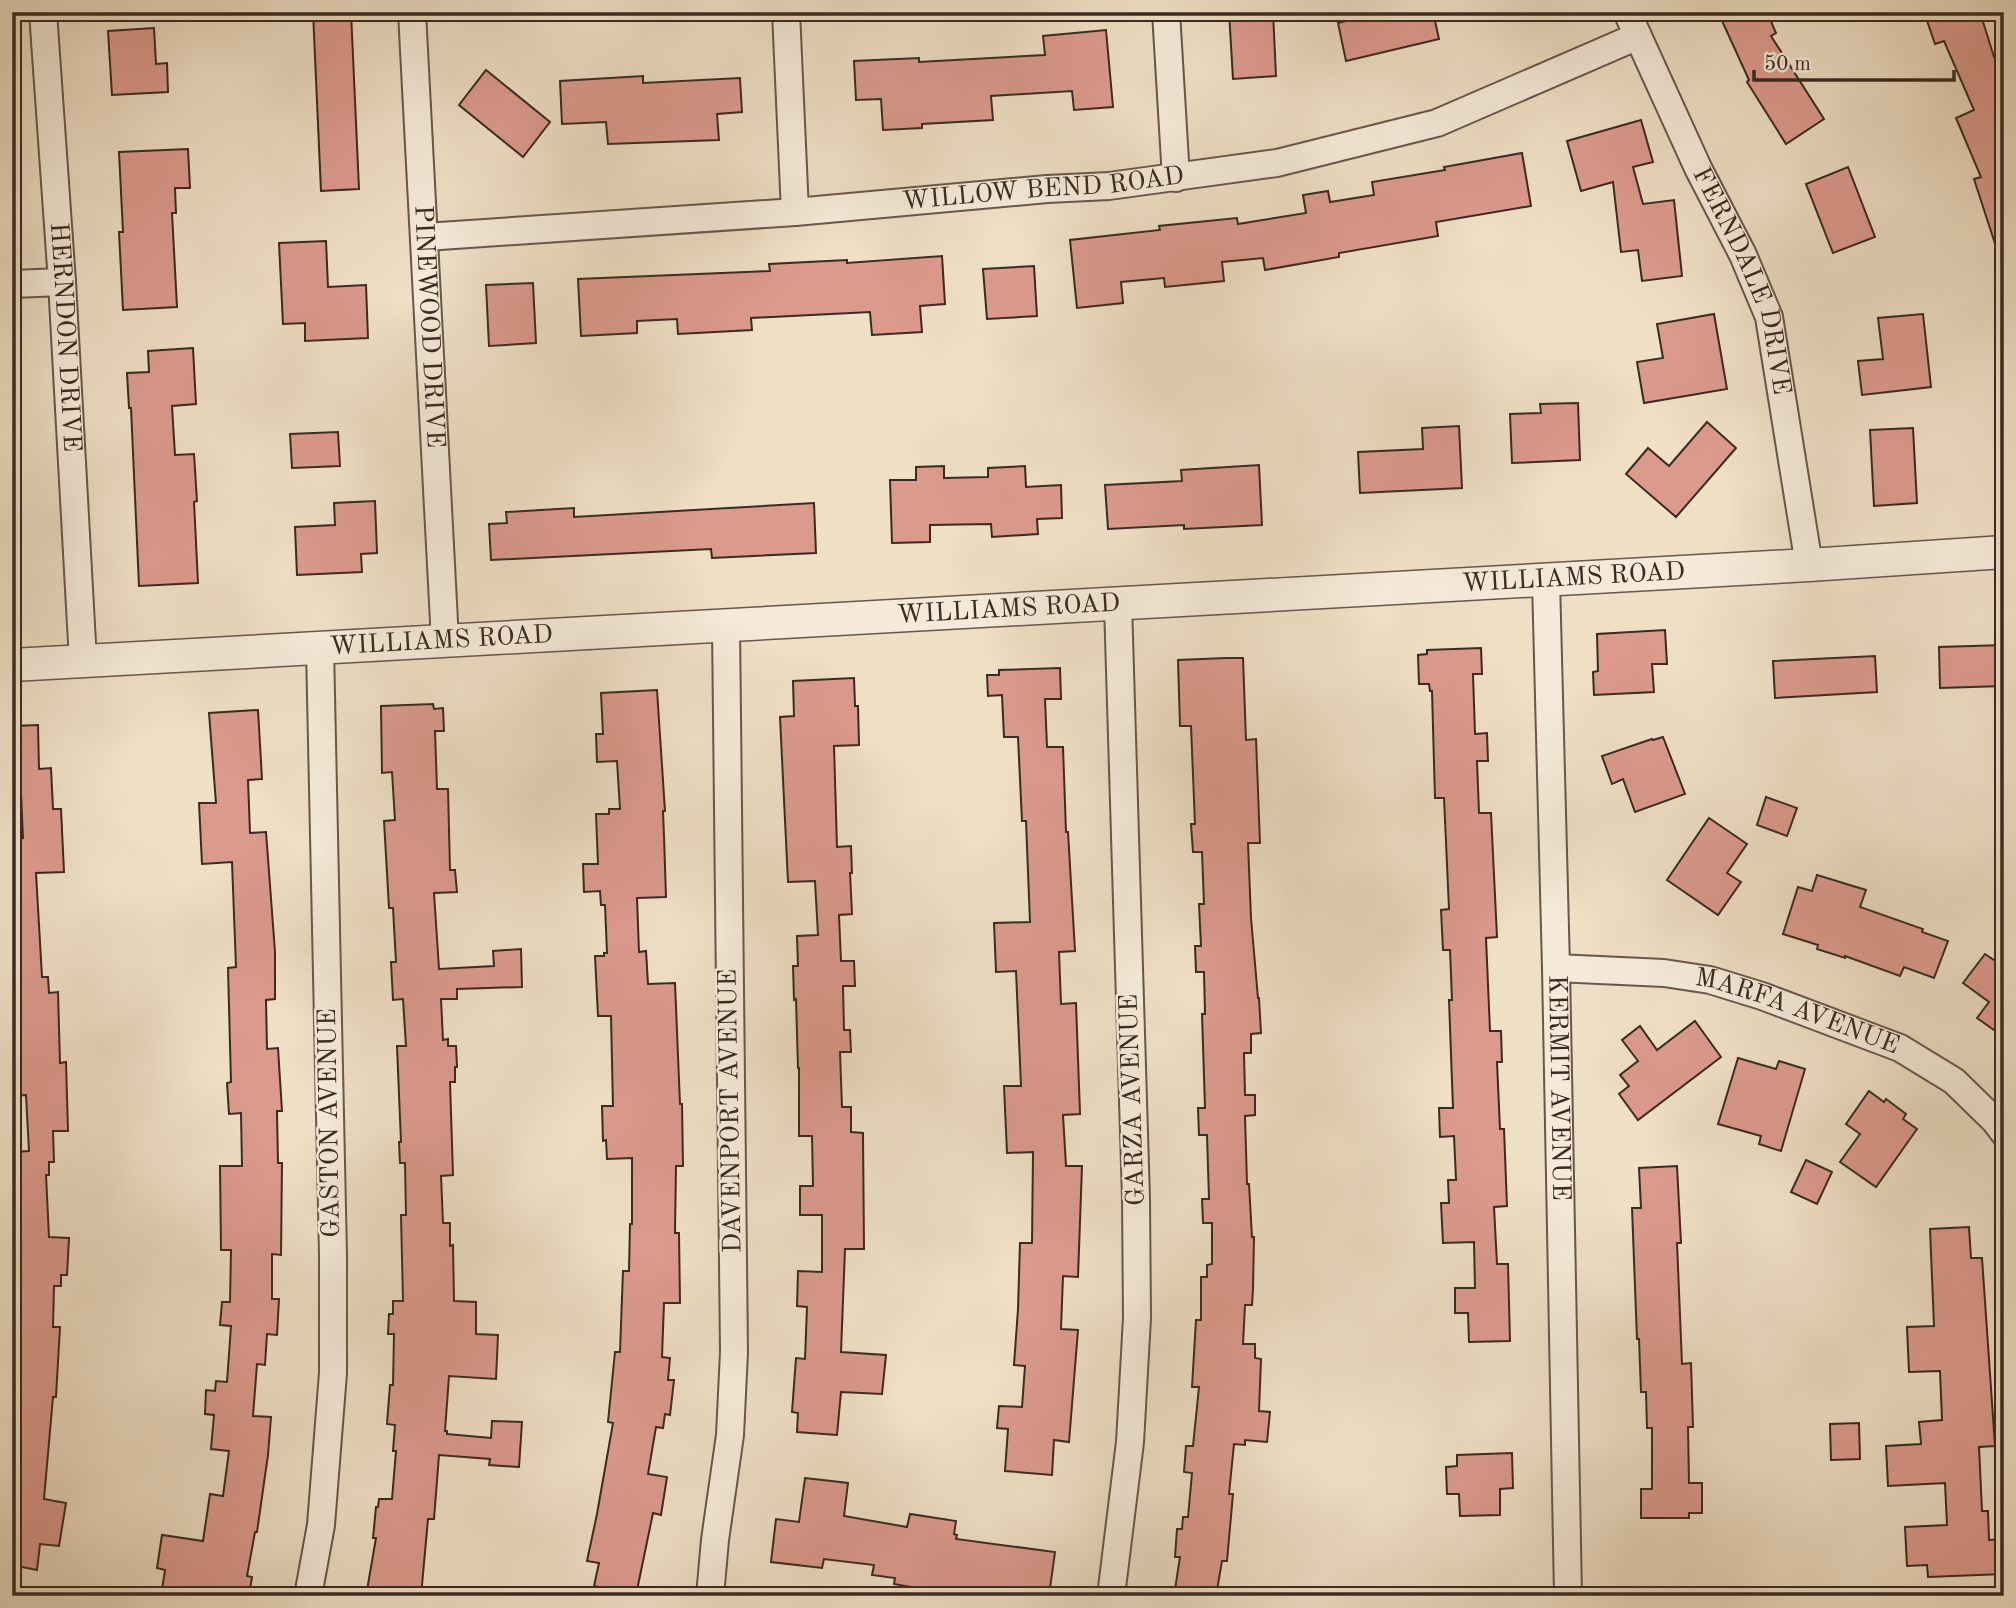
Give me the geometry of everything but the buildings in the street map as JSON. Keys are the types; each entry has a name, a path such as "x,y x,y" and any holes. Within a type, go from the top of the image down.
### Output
{"street":[{"name":"HERNDON DRIVE","path":"43,12 62,282 83,662"},
{"name":"PINEWOOD DRIVE","path":"412,12 445,641"},
{"path":"786,12 795,212"},
{"path":"1166,12 1176,178"},
{"name":"FERNDALE DRIVE","path":"1627,12 1698,168 1743,255 1769,317 1809,565"},
{"name":"WILLOW BEND ROAD","path":"425,237 795,212 1046,189 1109,186 1277,163 1437,123 1639,36"},
{"path":"12,285 62,282"},
{"name":"WILLIAMS ROAD","path":"12,666 2004,552"},
{"name":"KERMIT AVENUE","path":"1546,580 1569,1596"},
{"name":"GARZA AVENUE","path":"1111,1596 1130,1442 1137,1318 1136,1199 1118,604"},
{"name":"DAVENPORT AVENUE","path":"710,1596 730,1436 734,1352 726,625"},
{"name":"GASTON AVENUE","path":"308,1596 321,1525 333,1373 334,1255 320,648"},
{"name":"MARFA AVENUE","path":"1556,968 1664,973 1710,980 1762,996 1900,1048 1954,1081 1996,1121 2004,1133"}]}
